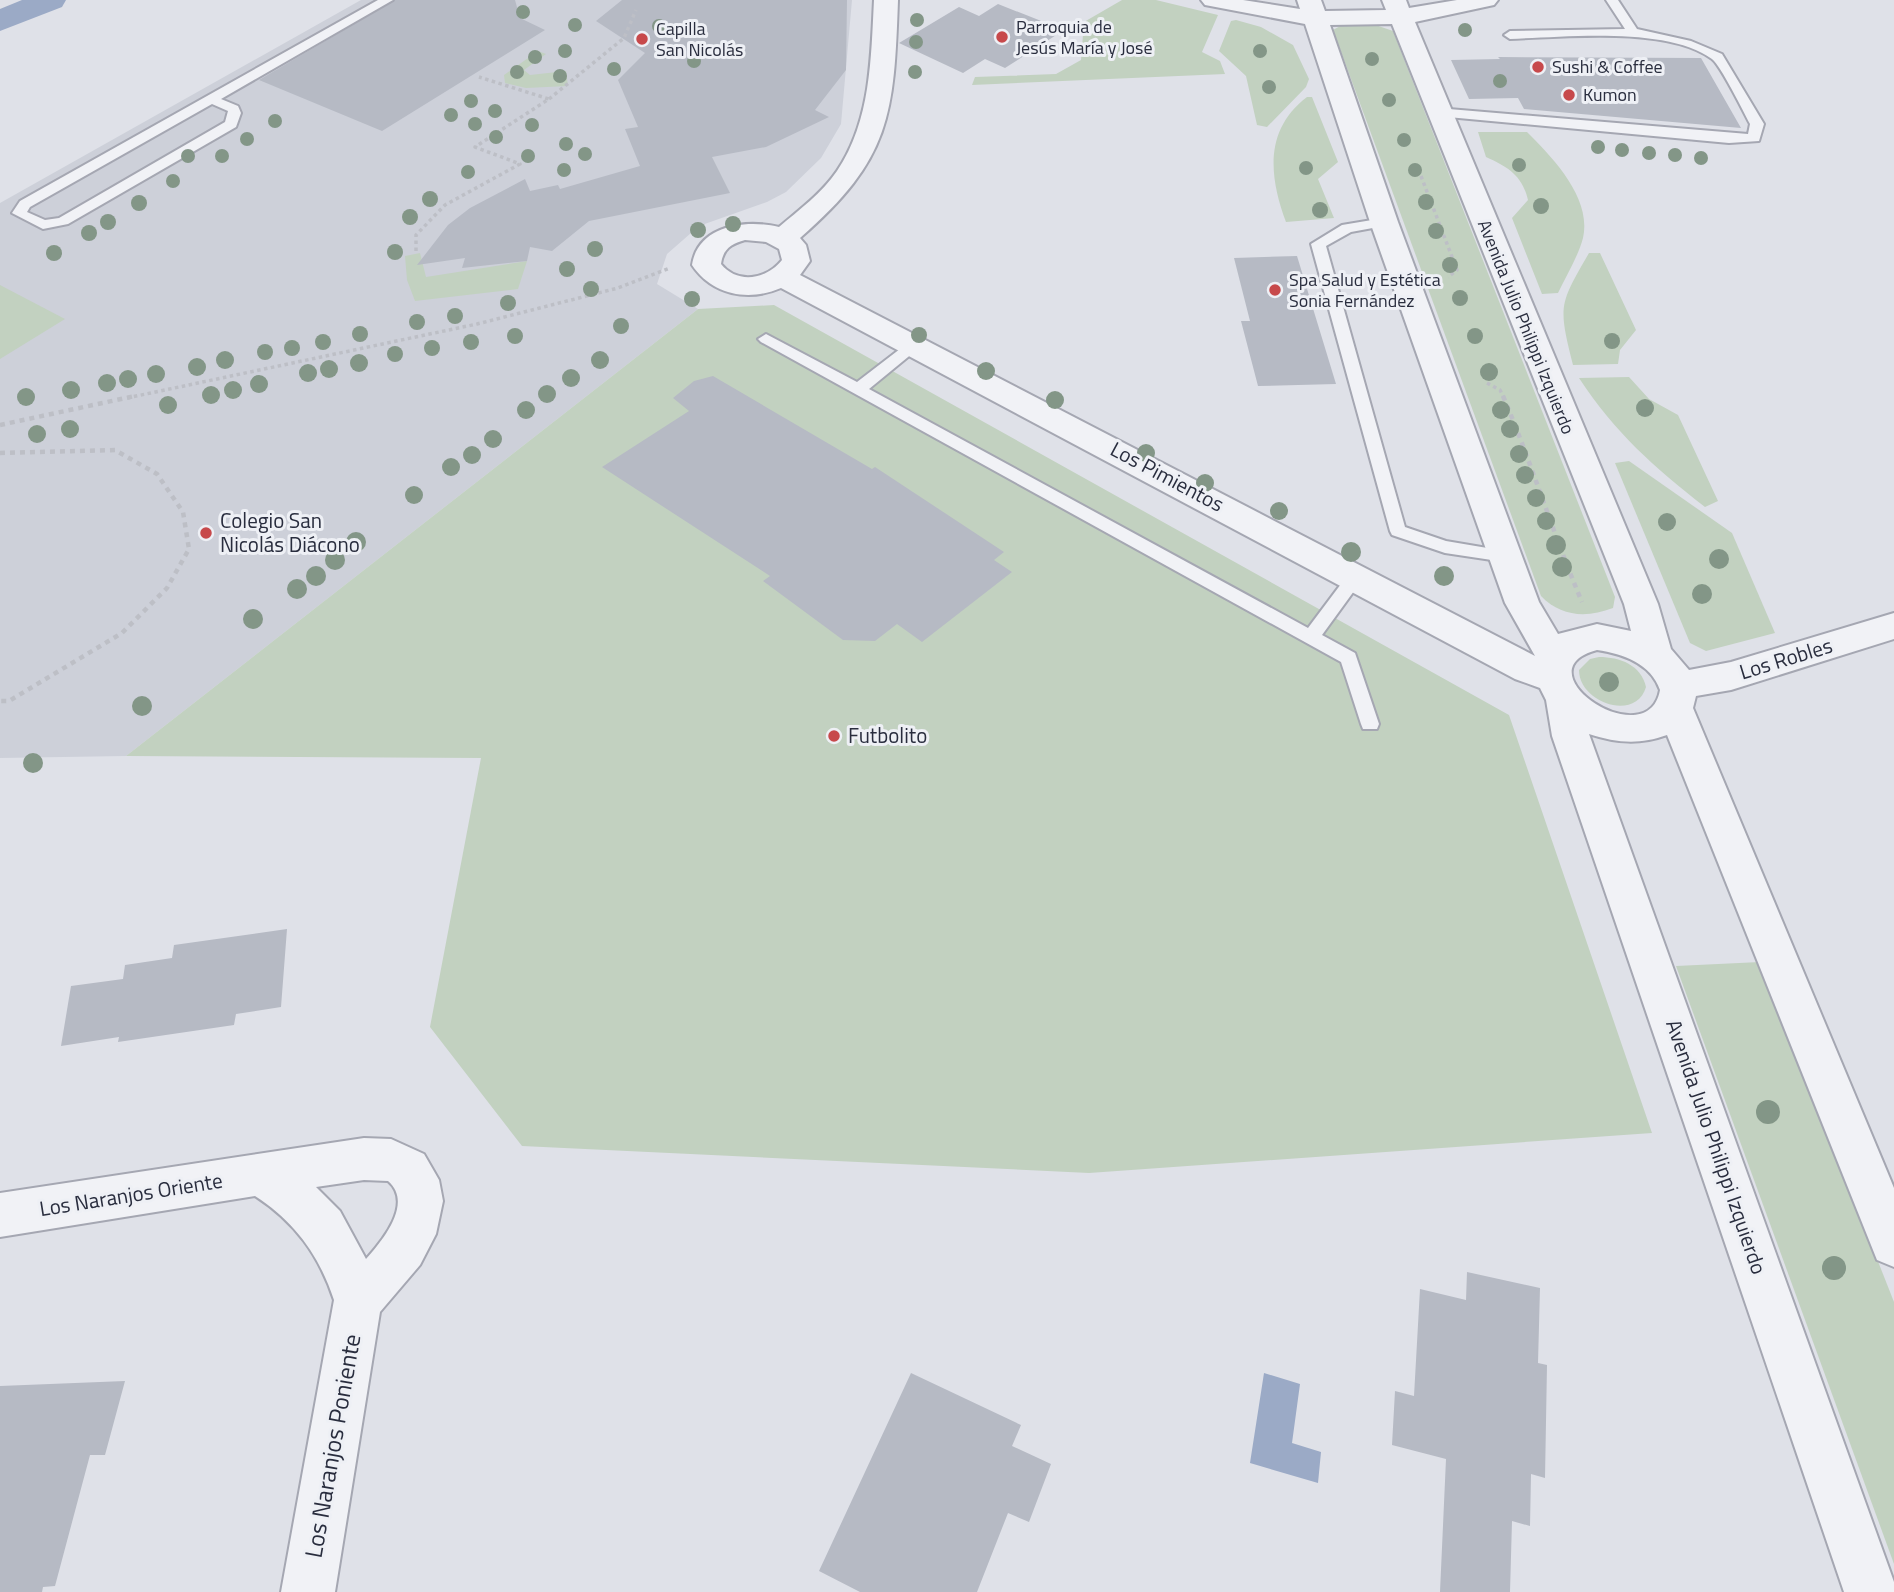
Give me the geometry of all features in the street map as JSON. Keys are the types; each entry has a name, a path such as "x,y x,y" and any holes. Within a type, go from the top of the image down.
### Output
{"street":[{"path":"783,238 826,201 847,176 870,136 880,96 886,0"},
{"path":"1213,0 1312,9 1397,8 1486,0"},
{"name":"Avenida Julio Philippi Izquierdo","path":"1397,8 1437,112 1641,604 1655,656"},
{"name":"Avenida Julio Philippi Izquierdo","path":"1312,9 1384,222 1522,603 1557,679 1571,736 1871,1592"},
{"path":"759,232 783,238 796,253 796,261 782,277 761,285 736,285 711,274 706,265 706,256 719,240 731,235 759,232"},
{"name":"Los Pimientos","path":"782,277 1356,576 1528,669 1557,679"},
{"name":"Los Robles","path":"1675,697 1731,676 1894,626"},
{"path":"1675,697 1658,724 1633,730 1617,729 1588,719 1557,679 1571,643 1597,637 1628,641 1655,656 1665,665 1675,697 1894,1244"},
{"name":"Los Naranjos Oriente","path":"0,1215 337,1162 392,1160 406,1166 415,1177 420,1192 418,1209 404,1248 384,1276 358,1300"},
{"path":"262,1175 287,1189 328,1229 346,1262 358,1300"},
{"name":"Los Naranjos Poniente","path":"308,1592 358,1300"}],"lane":[{"path":"210,98 233,109 235,113 231,124 63,221 43,225 19,213 25,204 210,98 387,0"},
{"path":"1612,0 1633,32"},
{"path":"1437,112 1729,139 1754,138 1757,124 1718,57 1687,44 1633,32 1510,35"},
{"path":"1384,222 1347,228 1318,244 1398,531 1445,547 1505,556"},
{"path":"766,339 1349,658 1370,724"},
{"path":"858,388 914,345"},
{"path":"1312,636 1356,576"}],"path":[{"path":"416,251 416,235 444,205 520,164 475,147 549,99 624,38 636,10"},
{"path":"479,77 549,99"},
{"path":"1419,172 1457,270 1448,276 1448,284"},
{"path":"0,425 489,321 618,288 706,256"},
{"path":"1485,382 1500,390 1522,441 1554,537 1597,637"},
{"path":"0,453 115,450 158,474 183,512 189,549 167,587 122,633 9,701 0,701"}],"shaded area":[{"name":"Colegio San Nicolás Diácono","path":"361,0 852,0 841,124 821,158 786,192 767,202 699,226 667,254 657,284 698,309 126,756 0,758 0,203"}],"green space":[{"path":"1122,0 1156,0 1218,15 1202,52 1220,61 1225,74 972,85 975,77 1056,74 1081,60 1084,22"},
{"path":"1231,21 1261,27 1293,45 1309,79 1306,87 1267,127 1257,125 1246,76 1219,51"},
{"path":"1367,22 1393,31 1615,597 1613,608 1575,614 1557,608 1541,596 1333,30 1344,24"},
{"path":"538,51 546,54 524,70 530,75 566,71 568,86 526,88 505,83 504,75"},
{"path":"1307,97 1312,97 1338,162 1318,179 1334,218 1286,222 1276,188 1274,155 1283,124"},
{"path":"1478,132 1527,132 1559,166 1576,194 1582,208 1583,238 1558,293 1542,294 1512,218 1528,200 1522,184 1507,168 1486,157"},
{"path":"420,253 426,277 527,261 518,289 415,301 407,280 405,256"},
{"path":"1589,253 1600,253 1636,330 1620,350 1618,364 1573,365 1565,330 1564,306 1572,284"},
{"path":"0,285 65,319 0,359"},
{"name":"Futbolito","path":"774,305 1509,715 1652,1133 1089,1173 522,1146 430,1027 481,758 126,756 698,309"},
{"path":"1629,377 1649,399 1678,415 1718,501 1705,507 1652,463 1621,433 1579,378"},
{"path":"1629,461 1732,533 1775,633 1706,651 1690,643 1615,463"},
{"path":"1599,657 1622,661 1640,673 1646,687 1640,698 1631,704 1620,706 1609,704 1588,692 1581,682 1579,670 1590,659"},
{"path":"1760,962 1894,1302 1894,1564 1676,966"}],"water":[{"path":"1264,1373 1300,1384 1292,1443 1321,1452 1318,1483 1250,1463"}],"building":[{"path":"395,0 515,0 520,18 545,30 382,131 259,80"},
{"path":"622,0 847,0 846,70 815,110 829,117 766,147 712,157 730,193 589,221 552,251 530,247 527,261 462,268 465,258 417,265 448,225 470,208 525,179 530,191 558,185 560,189 640,166 625,129 638,127 618,80 645,53 596,21"},
{"name":"Parroquia de Jesús María y José","path":"998,4 1064,30 1005,68 985,59 963,73 899,43 959,7 979,16"},
{"path":"1498,57 1701,58 1741,128 1524,109 1518,98 1469,99 1451,60 1500,59"},
{"name":"Spa Salud y Estética Sonia Fernández","path":"1297,256 1336,384 1258,386 1241,321 1250,321 1234,258"},
{"path":"713,376 872,469 875,467 1004,552 994,560 1012,572 922,642 897,624 875,641 843,640 763,581 770,576 602,467 689,411 673,398 694,381"},
{"path":"287,929 281,1007 236,1014 234,1025 118,1042 119,1037 61,1046 71,986 123,979 125,965 172,958 174,945"},
{"path":"1467,1272 1540,1288 1538,1363 1547,1365 1545,1478 1531,1474 1530,1526 1512,1521 1510,1592 1440,1592 1446,1459 1392,1445 1395,1391 1414,1396 1420,1289 1466,1300"},
{"path":"911,1373 1021,1425 1012,1446 1051,1464 1029,1522 1008,1513 977,1592 860,1592 819,1571"},
{"path":"125,1381 105,1455 90,1455 55,1586 43,1587 42,1592 0,1592 0,1386"}],"waterway":[{"path":"0,21 50,0"}],"place":[{"name":"Parroquia de Jesús María y José","path":"1002,37"},
{"name":"Capilla San Nicolás","path":"642,39"},
{"name":"Sushi & Coffee","path":"1538,67"},
{"name":"Kumon","path":"1569,95"},
{"name":"Spa Salud y Estética Sonia Fernández","path":"1275,290"},
{"name":"Colegio San Nicolás Diácono","path":"206,533"},
{"name":"Futbolito","path":"834,736"}]}
